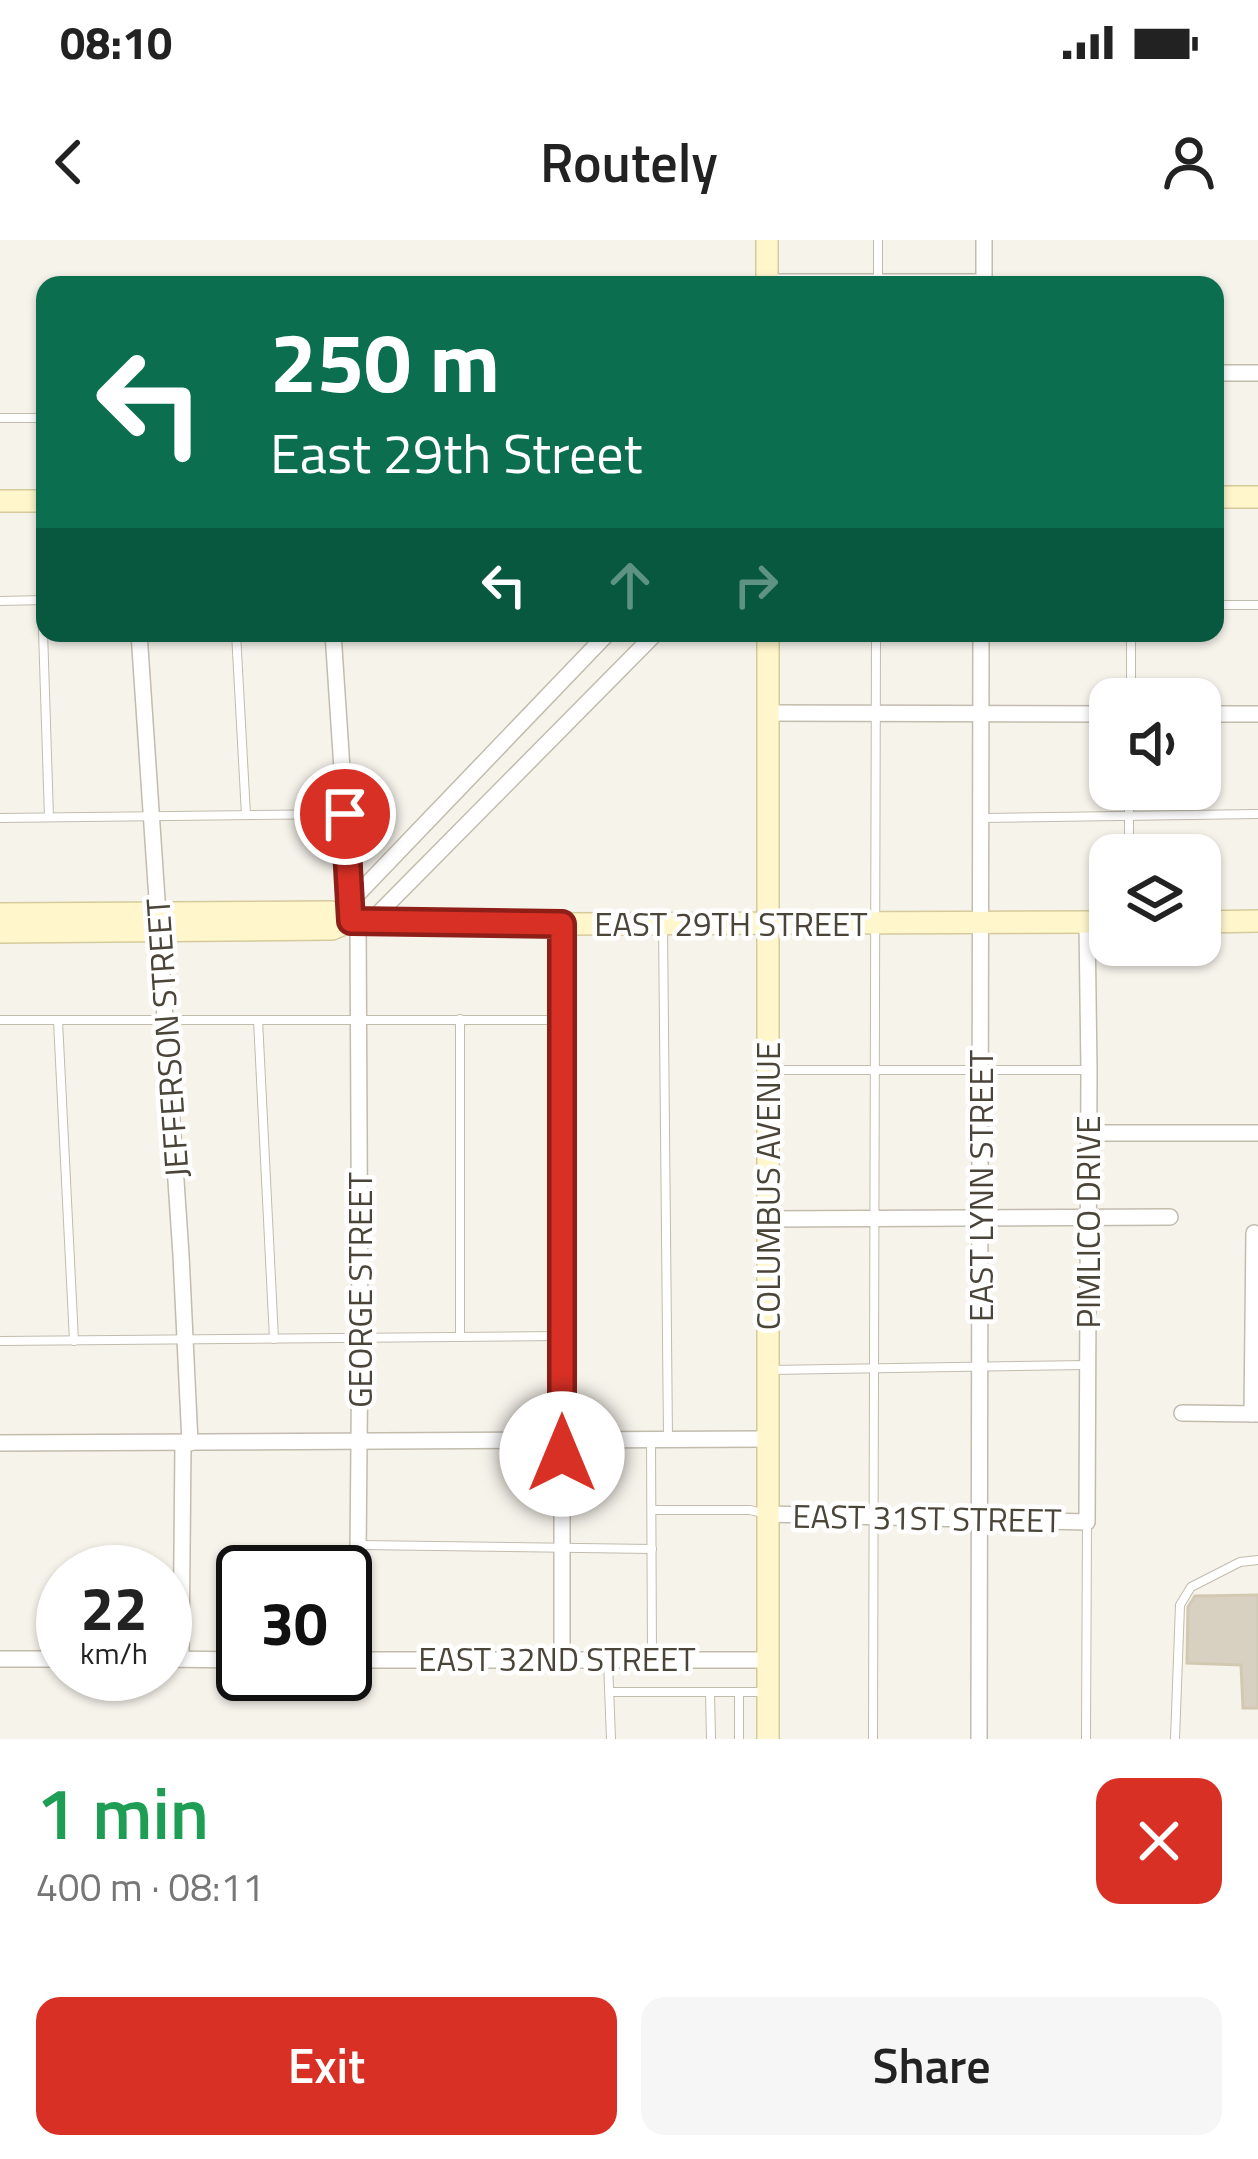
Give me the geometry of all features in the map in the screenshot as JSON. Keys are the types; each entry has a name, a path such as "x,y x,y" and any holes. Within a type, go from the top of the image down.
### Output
{"street":[{"path":"767,240 767,276"},
{"path":"984,240 984,276"},
{"path":"1224,373 1258,374"},
{"path":"1224,497 1258,497"},
{"path":"0,501 36,501"},
{"name":"JEFFERSON STREET","path":"140,642 185,1340 187,1443 180,1545"},
{"name":"GEORGE STREET","path":"334,642 345,814 358,916 359,1545"},
{"path":"358,916 600,642"},
{"path":"358,916 647,642"},
{"name":"COLUMBUS AVENUE","path":"767,642 768,1739"},
{"name":"EAST LYNN STREET","path":"980,1739 981,642"},
{"path":"768,713 1089,714"},
{"path":"1221,714 1258,714"},
{"name":"EAST 29TH STREET","path":"0,914 332,929 358,916 562,924 1089,923"},
{"name":"EAST 29TH STREET","path":"0,932 159,921"},
{"path":"1221,922 1258,921"},
{"path":"562,924 562,1660"},
{"name":"PIMLICO DRIVE","path":"1087,1522 1089,1070 1096,966"},
{"path":"1089,1133 1258,1133"},
{"path":"768,1219 1170,1217"},
{"path":"1181,1413 1255,1414 1254,1233"},
{"path":"0,1443 767,1439"},
{"name":"EAST 31ST STREET","path":"767,1514 1087,1522"},
{"path":"0,1660 36,1660"},
{"name":"EAST 32ND STREET","path":"372,1660 768,1660"}],"lane":[{"path":"878,240 878,276"},
{"path":"0,418 36,418"},
{"path":"0,601 36,600"},
{"path":"1224,605 1258,604"},
{"path":"45,642 49,818"},
{"path":"236,642 246,815"},
{"path":"873,1739 876,642"},
{"path":"1131,642 1131,678"},
{"path":"1129,810 1129,834"},
{"path":"0,818 345,814"},
{"path":"981,818 1258,814"},
{"path":"652,1659 652,1510 660,1438 662,924"},
{"path":"460,1019 460,1337"},
{"path":"0,1020 562,1020"},
{"path":"259,1020 274,1339"},
{"path":"58,1021 74,1341"},
{"path":"768,1070 1089,1070"},
{"path":"0,1341 562,1336"},
{"path":"767,1370 1087,1366"},
{"path":"652,1510 767,1514"},
{"path":"1086,1739 1087,1522"},
{"path":"372,1545 652,1550"},
{"path":"1175,1739 1180,1605 1190,1587 1240,1562 1258,1560"},
{"path":"608,1660 611,1739"},
{"path":"610,1692 769,1692"},
{"path":"710,1692 713,1736"},
{"path":"736,1736 739,1692"}],"building":[{"path":"1258,1595 1258,1708 1243,1708 1241,1665 1187,1663 1188,1607 1195,1596"}],"route":[{"path":"345,814 351,921 562,924 562,1454"}]}
